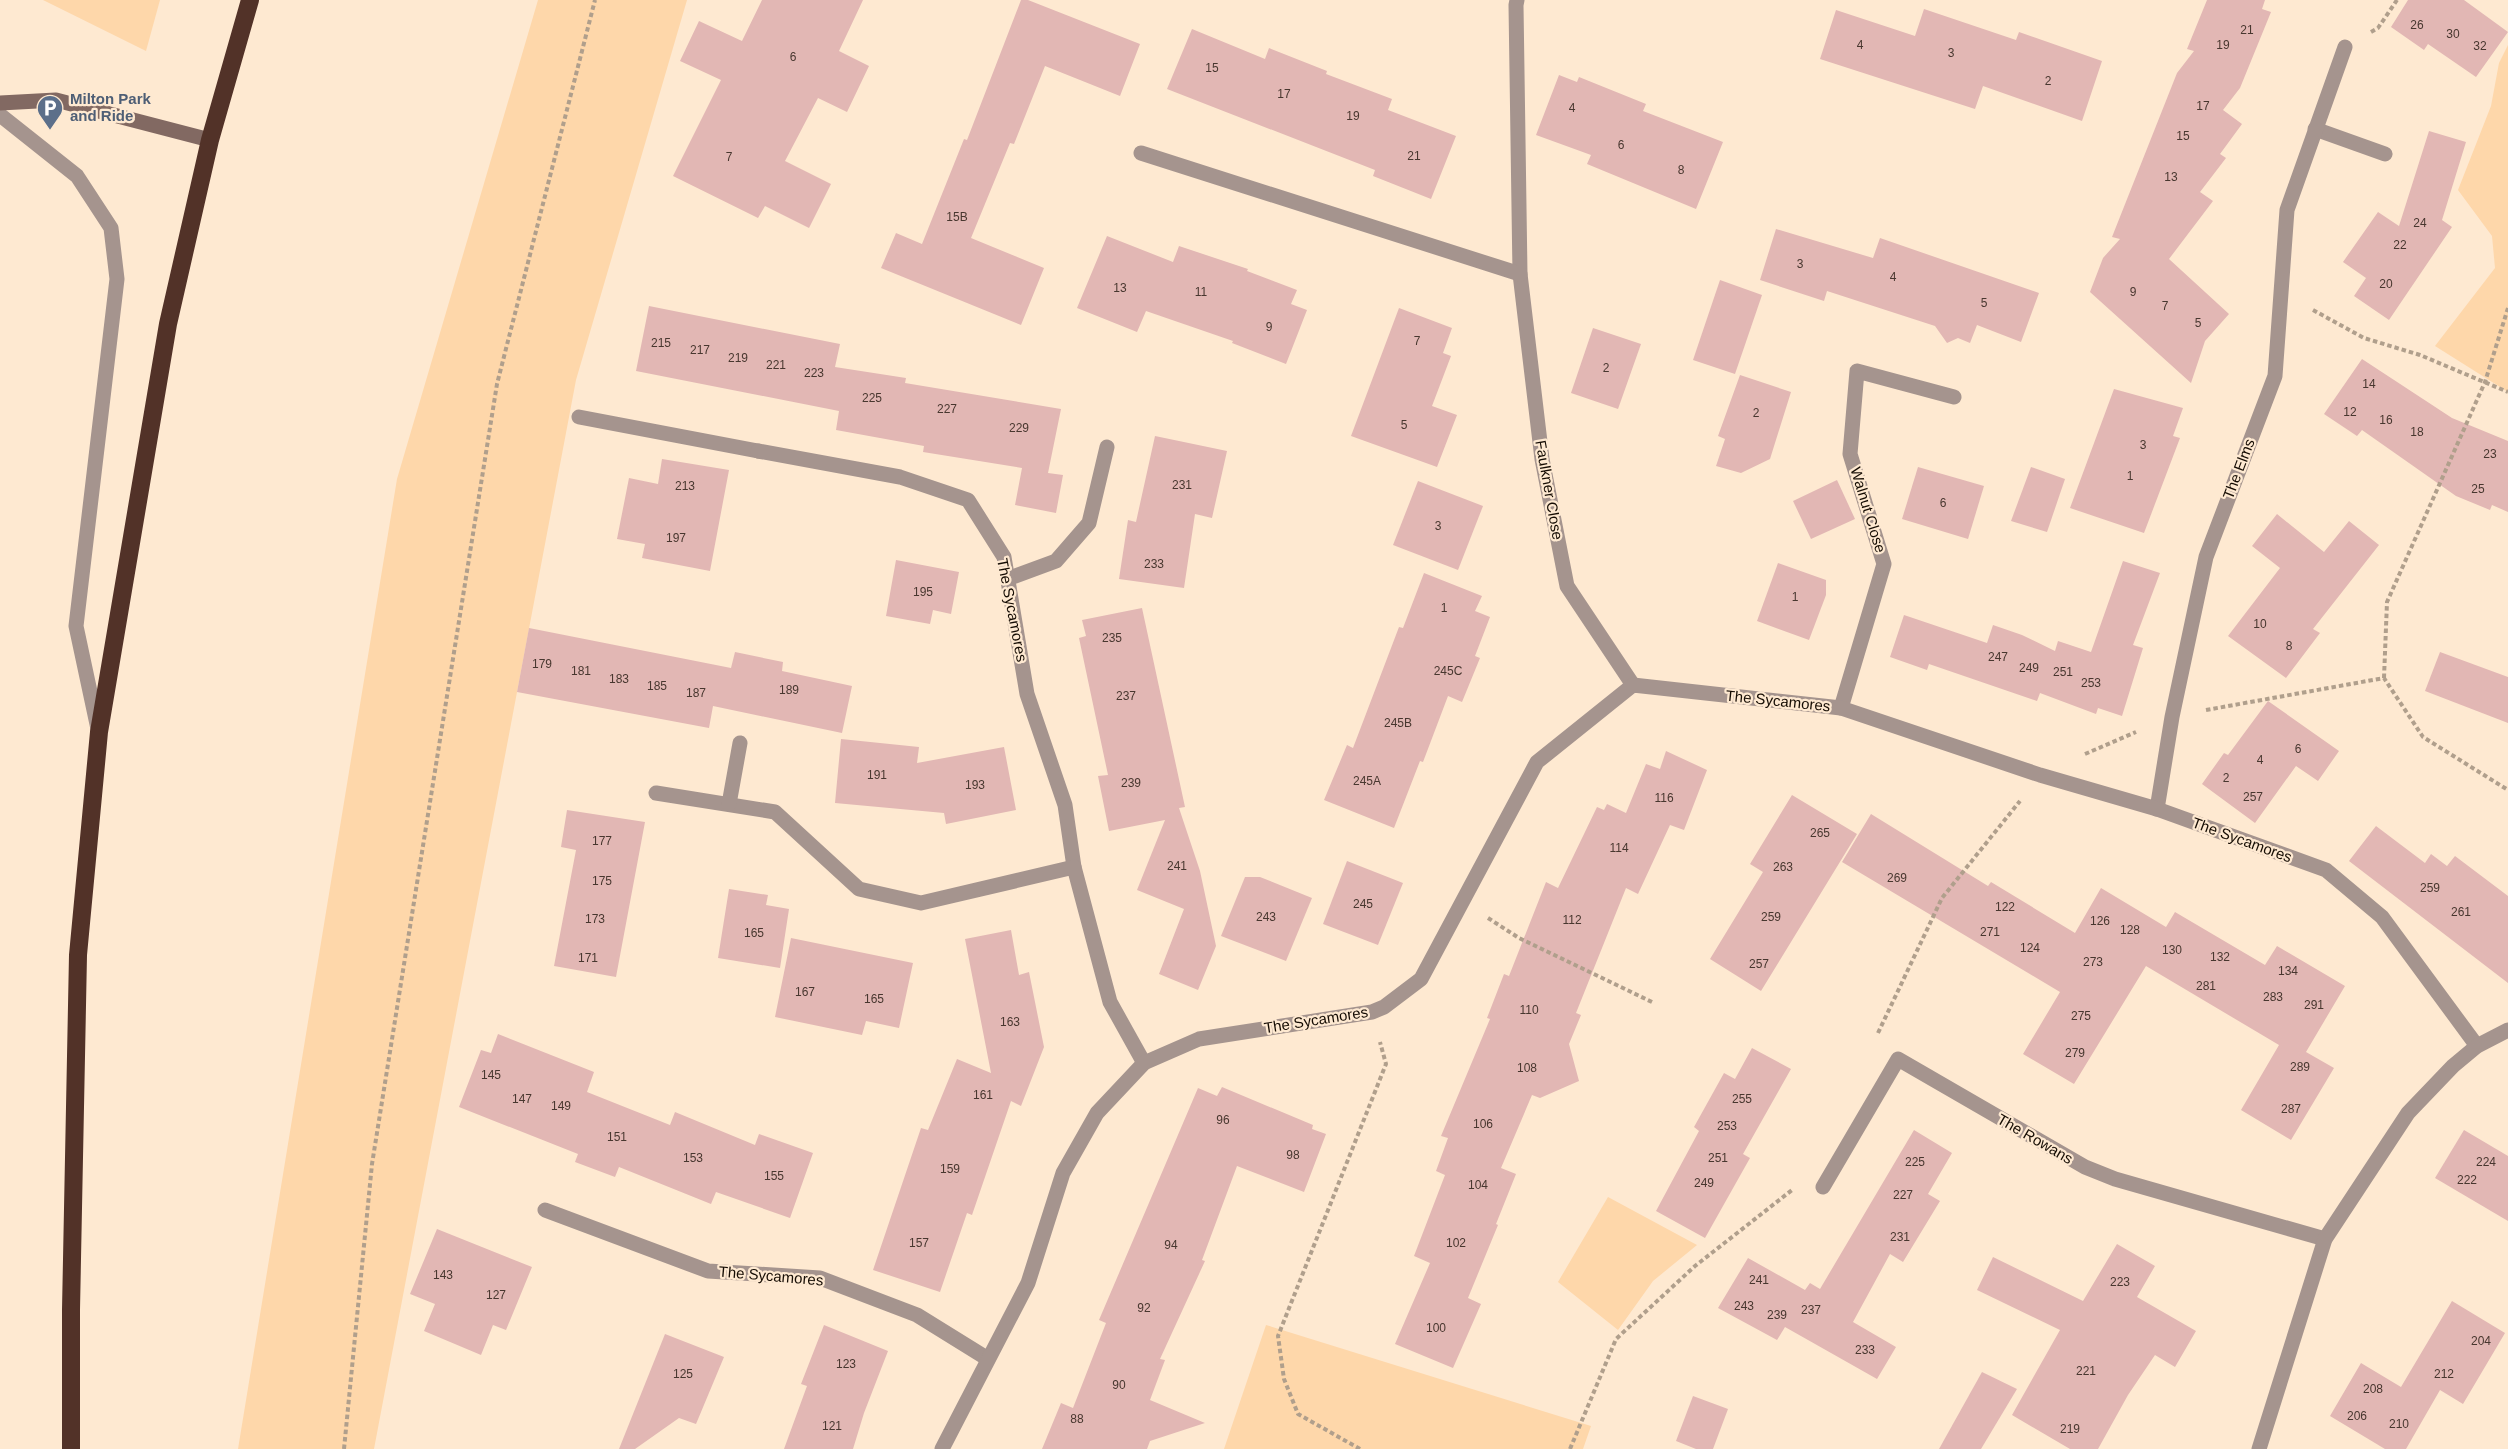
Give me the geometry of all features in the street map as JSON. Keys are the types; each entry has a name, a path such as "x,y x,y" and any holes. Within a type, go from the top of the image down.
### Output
{"highway":[{"path":"71,1449 71,1298 78,955 99,732 168,324 210,141 250,0"}],"street":[{"name":"Faulkner Close","path":"1518,0 1515,5 1520,274 1542,459 1567,586 1633,686"},
{"name":"The Elms","path":"2157,809 2172,717 2206,557 2274,376 2287,210 2345,47"},
{"path":"0,103 56,100 210,141"},
{"path":"0,115 77,176 111,228 117,279 76,626 99,732"},
{"path":"2315,129 2385,154"},
{"path":"1141,153 1520,274"},
{"name":"Walnut Close","path":"1840,708 1884,564 1850,454 1857,371 1954,397"},
{"name":"The Sycamores","path":"579,417 900,477 968,500 1004,557 1027,694 1065,805 1074,867 1110,1002 1144,1063"},
{"path":"1007,579 1056,561 1089,522 1107,447"},
{"name":"The Sycamores","path":"942,1449 1028,1283 1063,1173 1097,1113 1144,1063 1199,1039 1372,1012 1384,1007 1421,979 1537,762 1633,686 1840,708 2040,775 2157,809 2326,870 2382,917 2477,1046"},
{"path":"729,804 740,743"},
{"path":"656,793 775,812 859,889 921,903 1074,867"},
{"path":"2263,1448 2325,1239 2408,1113 2453,1066 2477,1046 2508,1030"},
{"name":"The Rowans","path":"1823,1187 1898,1059 2085,1167 2115,1179 2325,1239"},
{"name":"The Sycamores","path":"545,1210 708,1271 819,1278 917,1315 988,1359"}],"path":[{"path":"344,1449 372,1164 497,384 595,0"},
{"path":"2345,47 2378,28 2397,0"},
{"path":"2281,293 2364,338 2420,355 2508,392"},
{"path":"2508,308 2485,382 2386,602 2384,678 2423,737 2508,790"},
{"path":"1875,1039 1942,898 2040,775 2172,717 2384,678"},
{"path":"1462,902 1519,938 1654,1003"},
{"path":"1360,1449 1298,1414 1284,1379 1278,1336 1386,1064 1372,1012"},
{"path":"1570,1449 1616,1339 1695,1266 1792,1190 1797,1180"}],"shaded area":[{"path":"43,0 160,0 146,51"},
{"path":"538,0 687,0 576,380 374,1449 238,1449 397,479"},
{"path":"2508,45 2508,392 2435,346 2495,268 2492,236 2458,190 2491,106 2499,63"},
{"path":"1608,1197 1697,1245 1653,1281 1618,1330 1558,1282"},
{"path":"1266,1325 1591,1426 1583,1449 1224,1449"}],"building":[{"path":"762,0 863,0 839,51 869,66 847,112 818,98 785,161 831,184 809,228 765,206 758,218 673,176 721,80 680,61 699,21 742,41"},
{"path":"1021,0 1028,0 1140,44 1120,96 1045,66 1014,144 1010,143 971,238 1044,268 1021,325 881,268 896,233 922,244 964,139 967,140"},
{"path":"2207,0 2265,0 2262,9 2271,12 2240,88 2223,110 2242,124 2220,154 2226,158 2200,192 2213,201 2169,259 2229,314 2205,341 2191,383 2090,292 2103,258 2120,239 2112,237 2177,73 2194,51 2187,49"},
{"path":"2408,0 2464,0 2508,32 2476,77 2428,44 2424,50 2391,27"},
{"path":"1924,9 2016,40 2019,32 2102,61 2082,121 1983,86 1975,109 1820,59 1836,10 1915,36"},
{"path":"1192,29 1265,59 1269,48 1327,71 1326,74 1392,99 1388,110 1456,136 1431,199 1373,176 1375,170 1167,89"},
{"path":"1559,75 1577,82 1579,77 1646,104 1643,111 1723,142 1696,209 1587,164 1591,155 1536,135"},
{"path":"2429,131 2466,142 2442,220 2452,227 2389,320 2354,296 2366,278 2343,262 2378,212 2399,226"},
{"path":"1776,229 1873,258 1880,238 2039,293 2021,342 1977,325 1970,343 1958,338 1947,343 1935,326 1827,291 1824,301 1760,280"},
{"path":"1107,236 1173,262 1179,246 1248,269 1247,271 1297,290 1291,304 1307,310 1286,364 1232,343 1233,341 1146,311 1137,332 1077,308"},
{"path":"1720,280 1762,295 1735,374 1693,360"},
{"path":"649,306 840,344 835,367 906,378 905,383 1061,409 1048,473 1063,475 1056,513 1015,505 1022,468 923,452 924,446 836,430 839,411 636,371"},
{"path":"1399,308 1452,328 1443,353 1451,356 1432,406 1457,415 1437,467 1351,436"},
{"path":"1593,328 1641,344 1618,409 1571,393"},
{"path":"2362,359 2452,418 2508,441 2508,512 2492,505 2490,510 2456,496 2362,430 2357,436 2324,414"},
{"path":"1740,375 1791,392 1770,459 1741,473 1716,466 1725,439 1718,436"},
{"path":"2114,389 2183,408 2173,436 2180,438 2144,533 2070,508"},
{"path":"1155,436 1227,451 1212,518 1195,514 1184,588 1119,579 1128,520 1136,522"},
{"path":"662,459 729,470 710,571 642,558 645,544 617,539 629,478 658,484"},
{"path":"1918,467 1984,486 1968,539 1902,519"},
{"path":"2031,467 2065,479 2047,532 2011,521"},
{"path":"1837,480 1855,519 1811,539 1793,501"},
{"path":"1418,481 1483,506 1458,570 1393,545"},
{"path":"2277,514 2324,552 2349,521 2379,545 2313,629 2320,633 2286,678 2228,636 2280,568 2252,546"},
{"path":"896,560 959,572 951,614 933,610 930,624 886,616"},
{"path":"2123,561 2160,573 2133,645 2143,648 2122,716 2098,708 2096,714 2040,693 2037,701 1929,664 1927,670 1890,657 1904,615 1987,643 1993,625 2022,635 2055,651 2058,641 2091,652"},
{"path":"1778,563 1826,580 1826,595 1809,640 1757,621"},
{"path":"1424,573 1482,596 1475,611 1490,617 1475,656 1480,658 1462,702 1448,696 1423,762 1420,761 1394,828 1324,800 1347,745 1353,748 1399,627 1403,628"},
{"path":"1142,608 1185,807 1179,808 1200,871 1216,946 1198,990 1159,974 1184,909 1137,890 1165,820 1109,831 1098,776 1108,775 1079,638 1086,636 1082,620"},
{"path":"529,628 731,668 735,652 783,662 782,671 852,686 842,733 713,706 709,728 517,692"},
{"path":"2440,652 2508,677 2508,723 2425,691"},
{"path":"2268,701 2339,751 2318,781 2296,766 2255,823 2202,784 2224,753 2228,755"},
{"path":"841,739 919,747 917,763 1004,747 1016,810 946,824 944,813 835,803"},
{"path":"1666,751 1707,770 1684,830 1670,825 1638,894 1626,888 1576,1013 1581,1015 1569,1044 1579,1081 1540,1098 1532,1095 1501,1168 1516,1174 1468,1298 1481,1304 1453,1368 1395,1344 1430,1263 1414,1256 1445,1175 1436,1171 1448,1138 1441,1136 1490,1019 1487,1018 1504,974 1509,976 1546,882 1558,888 1597,807 1604,810 1607,804 1626,813 1646,764 1660,769"},
{"path":"1792,795 1857,834 1761,991 1710,959 1763,872 1750,864"},
{"path":"567,810 645,822 616,977 554,966 576,850 561,847"},
{"path":"1871,814 1988,886 1991,882 2075,933 2101,888 2166,927 2175,912 2265,965 2277,946 2345,986 2306,1052 2334,1068 2291,1140 2241,1110 2279,1045 2146,966 2074,1084 2023,1054 2060,992 1842,862"},
{"path":"2376,826 2425,863 2431,854 2447,866 2455,856 2508,896 2508,983 2349,861"},
{"path":"1347,861 1403,883 1378,945 1323,924"},
{"path":"1245,877 1260,877 1312,898 1286,961 1221,936"},
{"path":"729,889 768,895 766,905 789,909 780,968 718,958"},
{"path":"1011,930 1019,975 1029,972 1044,1047 1021,1106 1011,1101 972,1215 967,1213 940,1292 873,1270 921,1128 928,1130 957,1059 991,1073 965,939"},
{"path":"791,938 913,963 899,1028 866,1021 862,1035 775,1017"},
{"path":"498,1034 594,1072 587,1092 670,1125 675,1112 755,1145 759,1134 813,1153 790,1218 716,1192 711,1204 619,1167 615,1177 575,1162 578,1154 459,1107 481,1050 491,1053"},
{"path":"1752,1048 1791,1069 1743,1154 1750,1158 1705,1238 1656,1211 1699,1131 1694,1127 1724,1073 1735,1079"},
{"path":"1222,1087 1313,1125 1312,1129 1326,1134 1304,1192 1237,1166 1202,1260 1205,1261 1160,1359 1165,1360 1150,1400 1205,1423 1150,1441 1147,1449 1042,1449 1061,1403 1073,1408 1106,1323 1099,1320 1198,1088 1217,1096"},
{"path":"1914,1130 1952,1153 1928,1194 1940,1201 1903,1262 1890,1254 1853,1322 1896,1347 1877,1379 1785,1327 1777,1340 1718,1308 1748,1258 1805,1290 1810,1283 1820,1289"},
{"path":"2464,1130 2508,1156 2508,1221 2435,1178"},
{"path":"437,1229 532,1267 506,1330 493,1325 481,1355 424,1331 435,1304 410,1294"},
{"path":"2117,1244 2155,1266 2137,1297 2196,1331 2175,1367 2155,1355 2128,1395 2098,1449 2070,1449 2012,1415 2060,1330 1977,1290 1993,1257 2083,1301"},
{"path":"2452,1301 2505,1333 2463,1404 2440,1390 2406,1449 2385,1449 2330,1416 2361,1363 2401,1387"},
{"path":"824,1325 888,1351 853,1449 784,1449 807,1386 801,1384"},
{"path":"665,1334 724,1357 696,1424 679,1418 635,1449 619,1449"},
{"path":"1982,1372 2017,1389 1981,1449 1939,1449"},
{"path":"1693,1396 1728,1409 1713,1449 1696,1449 1676,1441"}],"place":[{"name":"Milton Park and Ride","path":"50,131"}]}
